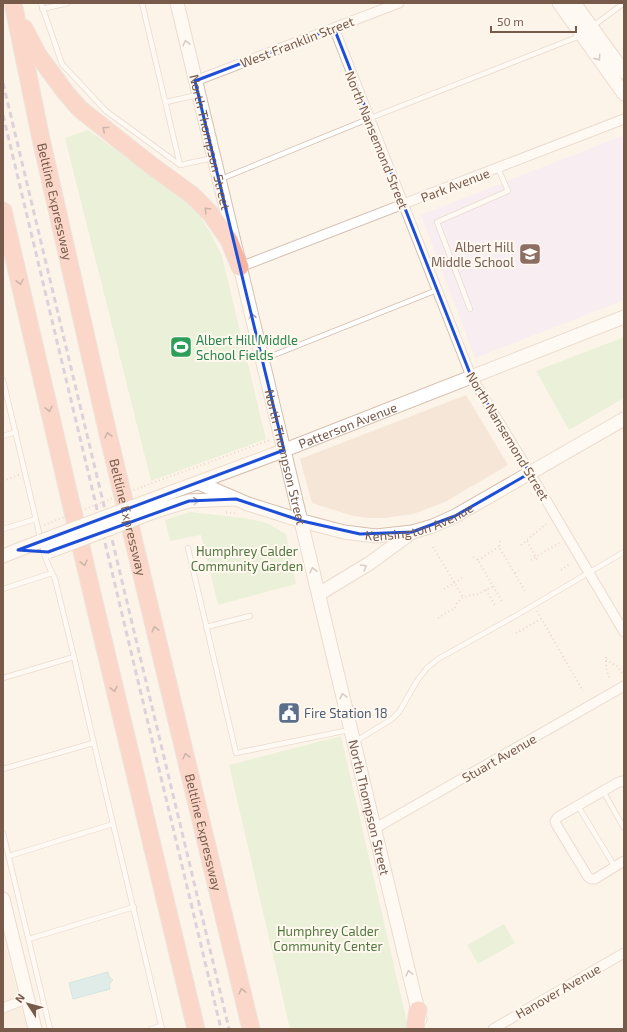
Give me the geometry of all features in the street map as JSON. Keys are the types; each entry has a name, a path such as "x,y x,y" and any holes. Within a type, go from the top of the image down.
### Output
{"highway":[{"path":"14,5 38,55 66,93 80,109 152,166 192,195 211,214 229,240 240,267"},
{"name":"Beltline Expressway","path":"14,5 41,139 108,434 251,1029"},
{"path":"3,211 88,581 196,1029"},
{"path":"3,225 11,244"},
{"path":"415,1029 418,1010"}],"main road":[{"name":"North Thompson Street","path":"177,3 423,1029"},
{"path":"559,3 624,72"},
{"path":"574,3 587,31 624,94"},
{"name":"Patterson Avenue","path":"3,556 18,550 45,549 158,504 199,483 624,317"},
{"name":"Kensington Avenue","path":"199,483 248,504 344,532 376,536 412,532 433,526 454,516 624,419"},
{"path":"158,504 236,499"},
{"path":"319,594 370,564 412,532"},
{"path":"3,899 35,1029"}],"street":[{"name":"West Franklin Street","path":"195,81 399,3"},
{"name":"North Nansemond Street","path":"334,28 368,118 471,376 624,632"},
{"name":"Park Avenue","path":"240,267 624,119"},
{"name":"Stuart Avenue","path":"374,829 624,686"},
{"path":"624,782 622,781 617,783 603,791 558,817 556,821 588,877 591,879 595,879 624,861"},
{"name":"Hanover Avenue","path":"493,1029 624,953"},
{"path":"3,1008 28,998"}],"lane":[{"path":"41,3 62,64 106,111 180,165 214,158"},
{"path":"42,9 68,3"},
{"path":"142,3 180,165"},
{"path":"219,180 368,118 587,31 624,3"},
{"path":"166,102 199,94"},
{"path":"470,309 437,222 508,191 498,168"},
{"path":"262,360 437,290"},
{"path":"3,380 36,519 52,573 56,579 93,743 134,907 161,1027 151,1029"},
{"path":"3,436 16,432"},
{"path":"3,529 36,519"},
{"path":"188,548 236,753 351,729"},
{"path":"354,742 392,719 399,712 426,668 438,659 518,615 624,552"},
{"path":"3,589 52,573"},
{"path":"206,627 250,616"},
{"path":"3,678 74,657"},
{"path":"3,769 93,743"},
{"path":"603,791 624,828"},
{"path":"578,806 615,867"},
{"path":"9,856 113,824"},
{"path":"3,833 50,1029"},
{"path":"29,939 134,907"}],"path":[{"path":"44,525 144,486 280,436"},
{"path":"3,480 19,476"},
{"path":"225,512 239,514"},
{"path":"521,545 546,524"},
{"path":"500,541 499,546 525,591"},
{"path":"527,541 538,560"},
{"path":"531,560 559,543"},
{"path":"478,560 499,546"},
{"path":"433,547 463,597"},
{"path":"473,557 478,560 503,603"},
{"path":"561,570 571,563"},
{"path":"514,573 519,571"},
{"path":"444,589 464,577"},
{"path":"438,618 456,608 457,603 463,597 476,595 492,586"},
{"path":"486,590 496,607"},
{"path":"536,610 583,691"},
{"path":"516,633 541,619"},
{"path":"610,680 606,668 606,659 617,666 622,673"}],"highlighted area":[{"path":"334,28 471,376 530,473 455,516 412,532 360,534 302,521 236,499 189,501 48,552 18,550 284,450 195,81"}],"shaded area":[{"name":"Albert Hill Middle School","path":"624,135 624,300 475,358 421,215"},
{"path":"466,395 508,465 445,502 413,514 385,518 369,518 353,516 312,503 300,459"},
{"path":"3,935 27,1029 3,1029"}],"green space":[{"name":"Albert Hill Middle School Fields","path":"88,130 178,194 198,213 210,232 222,256 266,439 151,481 65,138"},
{"path":"624,337 624,398 569,430 536,371"},
{"name":"Humphrey Calder Community Garden","path":"190,512 244,518 267,523 286,534 296,584 218,605 201,535 170,541 165,520"},
{"name":"Humphrey Calder Community Center","path":"341,736 407,1022 406,1029 290,1029 229,765"},
{"path":"504,924 515,943 478,964 467,945"}],"water":[{"path":"108,972 109,977 113,980 109,984 110,989 73,999 69,983"}],"railway":[{"path":"3,83 229,1029"},
{"path":"3,115 221,1029"}],"place":[{"name":"Albert Hill Middle School","path":"530,254"},
{"name":"Albert Hill Middle School Fields","path":"181,347"},
{"name":"Fire Station 18","path":"289,713"}]}
